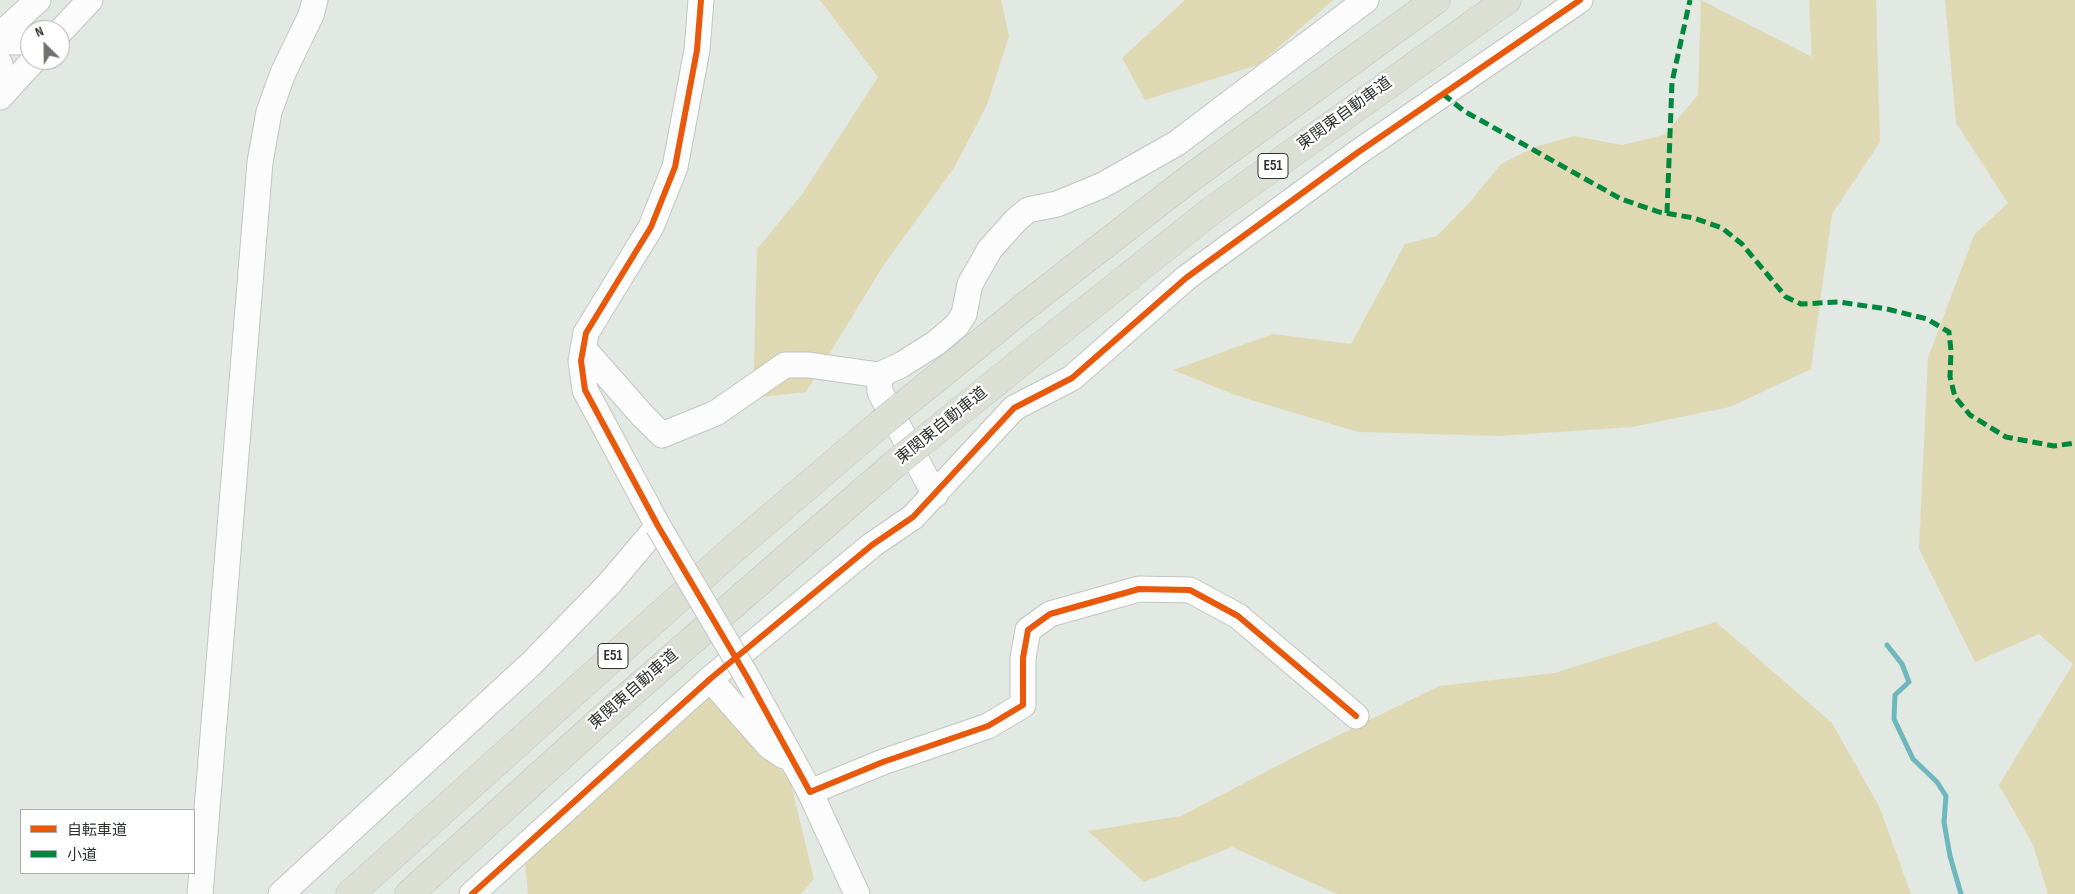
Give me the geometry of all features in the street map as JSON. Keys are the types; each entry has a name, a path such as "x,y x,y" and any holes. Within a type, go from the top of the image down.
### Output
{"highway":[{"name":"E51","path":"350,894 714,566 880,424 1028,304 1189,178 1436,0"},
{"name":"東関東自動車道","path":"409,894 612,710 897,462 1210,211 1507,0"}],"street":[{"path":"0,35 38,0"},
{"path":"70,20 90,0"},
{"path":"200,894 260,162 269,112 283,73 311,15 316,0"},
{"path":"701,0 697,50 675,167 651,227 586,333 581,361 585,390 658,526 747,676 810,792 857,894"},
{"path":"583,348 662,435 716,413 785,365 809,365 879,375 901,365 936,343 957,325 964,314 970,284 990,249 1016,220 1028,210 1057,204 1103,185 1177,143 1366,0"},
{"path":"472,894 710,679 872,545 913,517 1014,408 1072,378 1186,278 1357,154 1580,0"},
{"path":"0,42 20,41"},
{"path":"0,64 1,86"},
{"path":"1,86 21,70"},
{"path":"879,375 880,392 935,495"},
{"path":"281,894 531,664 609,584 658,526"},
{"path":"810,792 883,762 988,726 1022,705 1023,658 1028,630 1050,614 1139,589 1190,590 1238,616 1356,716"},
{"path":"710,679 769,746 793,761"}],"shaded area":[{"path":"820,0 1001,0 1009,36 987,105 954,168 883,266 806,392 753,398 757,249 803,193 878,77"},
{"path":"1185,0 1333,0 1258,65 1145,100 1122,58"},
{"path":"1701,0 1812,57 1809,0 1876,0 1880,142 1832,214 1811,369 1730,407 1632,427 1499,436 1358,432 1235,395 1173,370 1273,334 1351,344 1405,244 1437,236 1469,203 1501,164 1535,147 1574,136 1622,145 1664,135 1698,95"},
{"path":"1945,0 2075,0 2075,894 2048,894 2033,845 1999,785 2073,664 2039,634 1975,662 1919,549 1928,358 1974,235 2008,203 1956,123"},
{"path":"1716,622 1832,723 1879,806 1911,894 1337,894 1232,847 1144,882 1088,831 1181,816 1298,755 1439,686 1555,673"},
{"path":"709,690 790,780 814,879 801,894 528,894 525,862"}],"waterway":[{"path":"1887,645 1902,664 1909,682 1895,695 1894,719 1913,759 1937,782 1946,796 1944,822 1950,856 1961,894"}],"marked path":[{"path":"1667,213 1672,82 1690,0"},
{"path":"1443,94 1464,111 1621,199 1659,212 1694,218 1722,228 1742,244 1786,297 1801,304 1839,302 1887,309 1927,319 1949,332 1951,351 1950,377 1955,397 1970,415 2006,437 2054,446 2075,443"}],"cycle path":[{"path":"701,0 697,50 675,167 651,227 586,333 581,361 585,390 658,526 747,677 810,792 883,762 988,726 1023,705 1023,658 1028,630 1050,614 1139,589 1190,590 1238,616 1356,716"},
{"path":"472,894 710,679 872,545 913,517 1014,408 1072,378 1186,278 1357,153 1580,0"}]}
